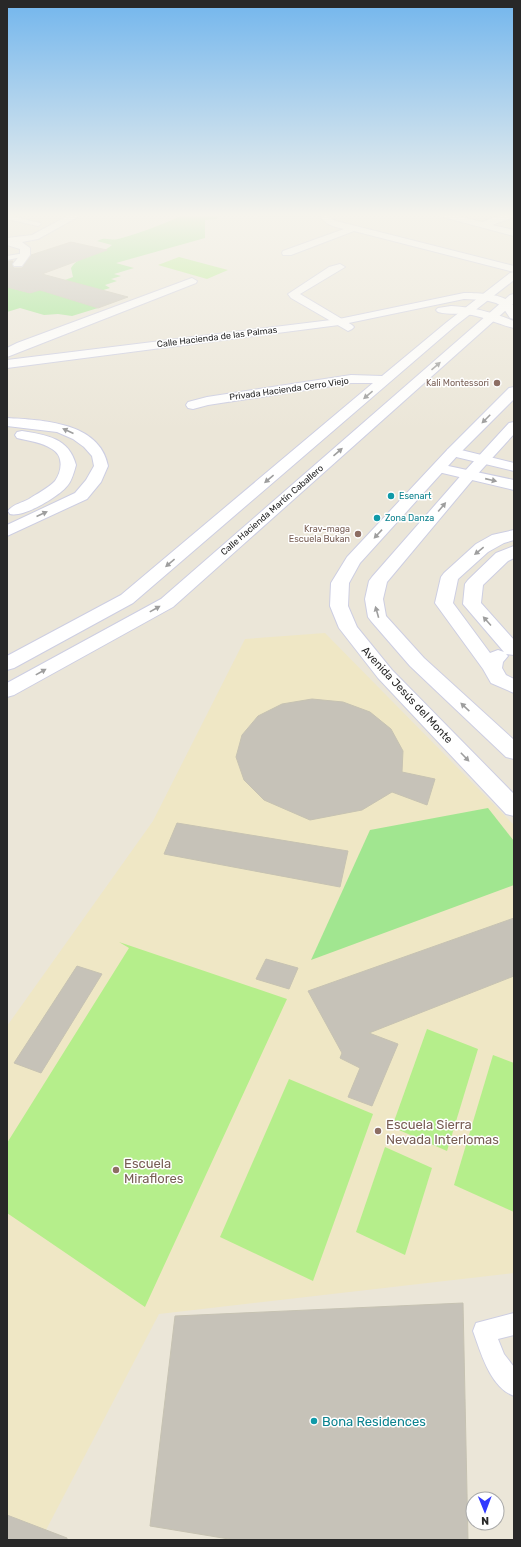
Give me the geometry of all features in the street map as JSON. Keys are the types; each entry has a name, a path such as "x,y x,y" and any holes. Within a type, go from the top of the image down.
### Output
{"street":[{"path":"7,353 20,346 181,285"},
{"path":"307,285 293,294 344,325"},
{"path":"7,664 127,599 468,310 505,285"},
{"name":"Calle Hacienda de las Palmas","path":"344,325 453,298 486,297 510,300"},
{"path":"510,300 514,316"},
{"name":"Calle Hacienda Martín Caballero","path":"7,691 167,603 510,300"},
{"name":"Calle Hacienda de las Palmas","path":"7,364 138,351 344,325 439,310 468,310 492,316 514,325"},
{"name":"Calle Hacienda de las Palmas","path":"7,372 138,351"},
{"name":"Privada Hacienda Cerro Viejo","path":"193,405 208,401 351,379 386,380"},
{"name":"Avenida Jesús del Monte","path":"514,391 453,452 353,561 340,584 339,606 348,628 385,674 514,808"},
{"path":"7,531 81,496 93,482 101,466 99,454 89,444 78,436 60,428 34,424 8,431"},
{"path":"514,426 469,475 378,581 374,599 378,618 417,662 514,752"},
{"path":"7,516 34,503 61,484 69,465 65,453 50,442 8,431"},
{"path":"453,452 514,467"},
{"path":"439,468 514,485"},
{"path":"514,535 498,539 482,548 450,577 444,603 492,668 498,679 514,687"},
{"path":"492,668 494,660 501,654 514,650 472,604 474,584 502,557 514,551"}],"lane":[{"path":"514,1324 484,1331 495,1361 514,1385"}],"shaded area":[{"name":"Escuela Miraflores","path":"325,633 514,825 514,1273 159,1314 46,1530 7,1515 7,1026 153,821 245,639"}],"green space":[{"path":"51,285 105,285 110,288 77,298 98,308 72,316 58,314 44,315 20,308 7,312 7,287 30,293"},
{"path":"488,808 514,841 514,885 311,960 370,830"},
{"path":"119,942 287,999 145,1307 7,1213 7,1143 129,948"},
{"path":"427,1029 478,1049 447,1151 392,1127"},
{"path":"493,1055 514,1063 514,1212 454,1185"},
{"path":"289,1079 373,1114 313,1281 220,1237"},
{"path":"385,1147 432,1168 405,1255 356,1232"}],"building":[{"path":"7,285 84,285 128,297 98,308 40,290 30,293 7,287"},
{"path":"312,699 343,702 370,712 391,729 403,751 402,772 435,779 427,805 392,792 362,810 310,820 264,800 244,780 236,757 242,735 258,716 282,704"},
{"path":"177,823 348,851 340,887 164,854"},
{"path":"514,918 514,976 369,1033 398,1044 372,1106 348,1097 360,1068 340,1058 342,1053 308,991"},
{"path":"266,959 298,968 289,989 256,979"},
{"path":"77,966 102,974 41,1073 14,1063"},
{"name":"Bona Residences","path":"463,1303 467,1491 465,1491 465,1531 468,1531 468,1540 235,1540 150,1526 175,1316"},
{"path":"7,1515 67,1538 67,1540 7,1540"}],"place":[{"name":"Kali Montessori","path":"497,383"},
{"name":"Esenart","path":"391,496"},
{"name":"Zona Danza","path":"377,518"},
{"name":"Krav-maga Escuela Bukan","path":"358,534"},
{"name":"Escuela Sierra Nevada Interlomas","path":"378,1131"},
{"name":"Escuela Miraflores","path":"116,1170"},
{"name":"Bona Residences","path":"314,1421"}]}
